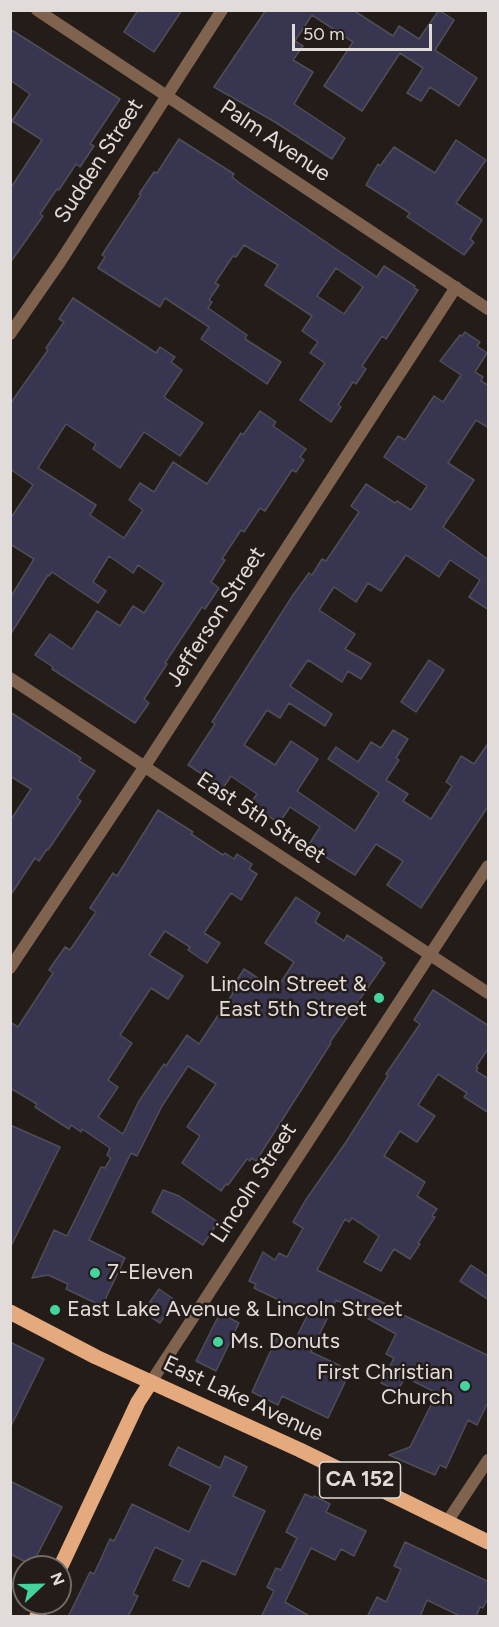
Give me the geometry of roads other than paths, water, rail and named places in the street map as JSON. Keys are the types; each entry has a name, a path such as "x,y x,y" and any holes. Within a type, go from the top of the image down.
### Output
{"main road":[{"name":"East Lake Avenue","path":"10,1312 96,1357 308,1454 489,1542"},
{"name":"Lincoln Street","path":"66,1555 138,1402 151,1382"}],"street":[{"name":"Palm Avenue","path":"37,10 489,309"},
{"name":"Sudden Street","path":"10,334 60,262 222,10"},
{"name":"Jefferson Street","path":"10,968 145,766 456,287"},
{"name":"East 5th Street","path":"10,678 489,993"},
{"name":"Lincoln Street","path":"151,1382 489,866"},
{"path":"447,1522 489,1461"}],"place":[{"name":"Lincoln Street & East 5th Street","path":"379,998"},
{"name":"7-Eleven","path":"95,1273"},
{"name":"East Lake Avenue & Lincoln Street","path":"55,1310"},
{"name":"Ms. Donuts","path":"218,1342"},
{"name":"First Christian Church","path":"465,1386"}]}
